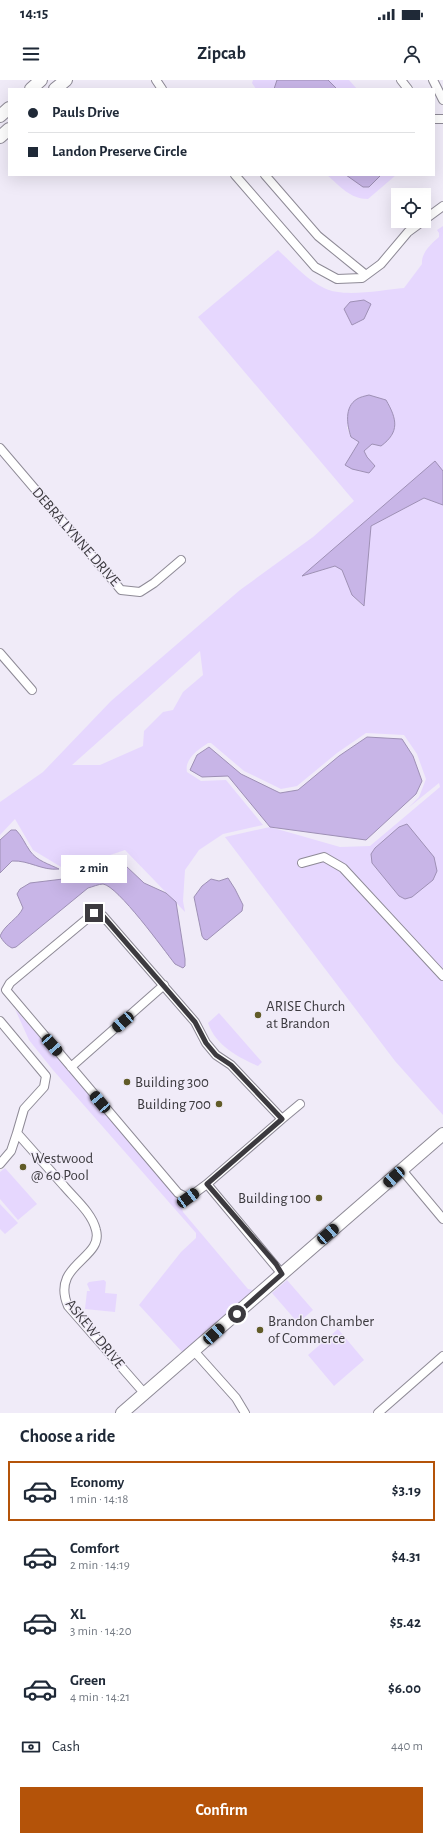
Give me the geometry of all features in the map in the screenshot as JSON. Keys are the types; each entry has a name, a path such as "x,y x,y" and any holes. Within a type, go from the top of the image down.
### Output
{"street":[{"path":"32,88 41,80"},
{"path":"401,80 407,88"},
{"path":"433,80 443,100"},
{"path":"0,116 8,109"},
{"path":"0,137 8,130"},
{"path":"236,176 315,267 337,279 362,278 381,264 408,232 413,228"},
{"path":"267,176 318,236 366,275"},
{"path":"431,215 443,206"},
{"name":"DEBRA LYNNE DRIVE","path":"0,448 121,590 140,592 154,583 181,560"},
{"path":"0,653 32,690"},
{"path":"302,862 324,857 343,868 443,976"},
{"path":"282,1119 231,1065 216,1055 206,1043 195,1022 103,916 94,913 10,983 6,990 178,1193 188,1198 207,1184 300,1104"},
{"path":"71,1067 164,985"},
{"path":"0,1021 46,1076 44,1087 24,1109 11,1151 0,1164"},
{"name":"ASKEW DRIVE","path":"17,1133 85,1210 97,1231 95,1245 72,1268 66,1282 64,1296 68,1306 144,1394"},
{"path":"122,1413 443,1134"},
{"path":"402,1170 443,1219"},
{"path":"207,1184 276,1264 282,1274"},
{"path":"194,1351 236,1398 245,1413"},
{"path":"378,1413 443,1356"}],"shaded area":[{"path":"253,80 349,80 356,88 255,88 252,83"},
{"path":"277,80 328,80 336,88 274,88"},
{"path":"328,176 395,176 368,199 356,197"},
{"path":"347,176 380,176 369,187 363,187"},
{"path":"443,226 443,471 435,462 304,576 335,566 342,570 352,595 363,606 371,526 424,498 443,505 443,1115 395,1061 225,837 270,827 340,847 370,846 440,787 439,783 408,808 419,797 426,779 417,754 404,735 366,733 337,753 297,786 281,789 244,771 211,743 208,743 200,748 190,759 187,772 201,781 226,780 263,825 223,834 199,850 185,870 183,901 185,912 125,850 66,870 33,850 15,819 0,835 0,802 43,772 111,701 240,590 313,537 354,501 198,317 278,250 311,280 332,291 352,293 404,288 422,264 423,256 427,249 439,237 437,230","holes":["369,395 386,400 394,426 391,436 387,441 381,446 372,444 364,451 375,466 362,472 345,465 359,442 351,437 347,428 356,399","200,651 203,675 183,692 173,710 163,712 144,731 143,746 100,765 72,765"]},
{"path":"364,300 371,304 364,319 352,325 344,309 350,302"},
{"path":"369,395 386,400 393,413 395,425 391,436 387,441 381,446 372,444 364,451 375,466 369,473 352,469 345,465 359,442 351,437 348,427 348,411 353,402 361,397"},
{"path":"435,461 443,471 443,505 424,498 371,526 364,606 352,595 342,570 335,566 302,576"},
{"path":"367,737 402,739 413,756 422,781 416,794 366,840 270,827 228,776 202,777 190,770 197,755 209,747 241,774 280,793 298,790 339,756"},
{"path":"407,824 434,857 437,871 433,880 412,897 405,899 399,896 372,863 371,854 375,848 399,827"},
{"path":"11,830 16,830 30,851 36,857 59,869 12,861 0,873 0,840"},
{"path":"126,866 144,883 166,893 176,902 185,959 185,966 183,968 175,964 119,895 110,887 103,884 88,888 16,947 12,948 8,946 0,936 5,928 21,912 23,908 17,894 20,889 30,883 96,875"},
{"path":"228,878 243,905 242,911 207,940 204,939 202,936 194,897 202,886 211,879 219,881"},
{"path":"15,1009 71,1072 181,1204 184,1205 182,1208 183,1212 248,1289 253,1290 275,1271 276,1273 184,1354 139,1305 181,1252 196,1238 196,1233 53,1070 29,1040"},
{"path":"219,1013 262,1062 258,1066 228,1050 216,1038 208,1023"},
{"path":"5,1168 37,1204 18,1220 0,1199 0,1172"},
{"path":"0,1204 18,1223 5,1234 0,1229"},
{"path":"104,1280 106,1282 105,1293 117,1294 115,1312 85,1309 87,1291 90,1291 87,1284 89,1282"},
{"path":"287,1280 313,1310 298,1323 272,1293"},
{"path":"338,1329 364,1360 334,1386 308,1355"}],"place":[{"name":"ARISE Church at Brandon","path":"258,1015"},
{"name":"Building 300","path":"127,1082"},
{"name":"Building 700","path":"219,1104"},
{"name":"Westwood @ 60 Pool","path":"23,1167"},
{"name":"Building 100","path":"319,1198"},
{"name":"Brandon Chamber of Commerce","path":"260,1330"}],"route":[{"path":"94,913 103,916 164,985 195,1022 206,1043 216,1055 231,1065 243,1076 282,1119 207,1184 276,1264 282,1274 237,1314"}]}
